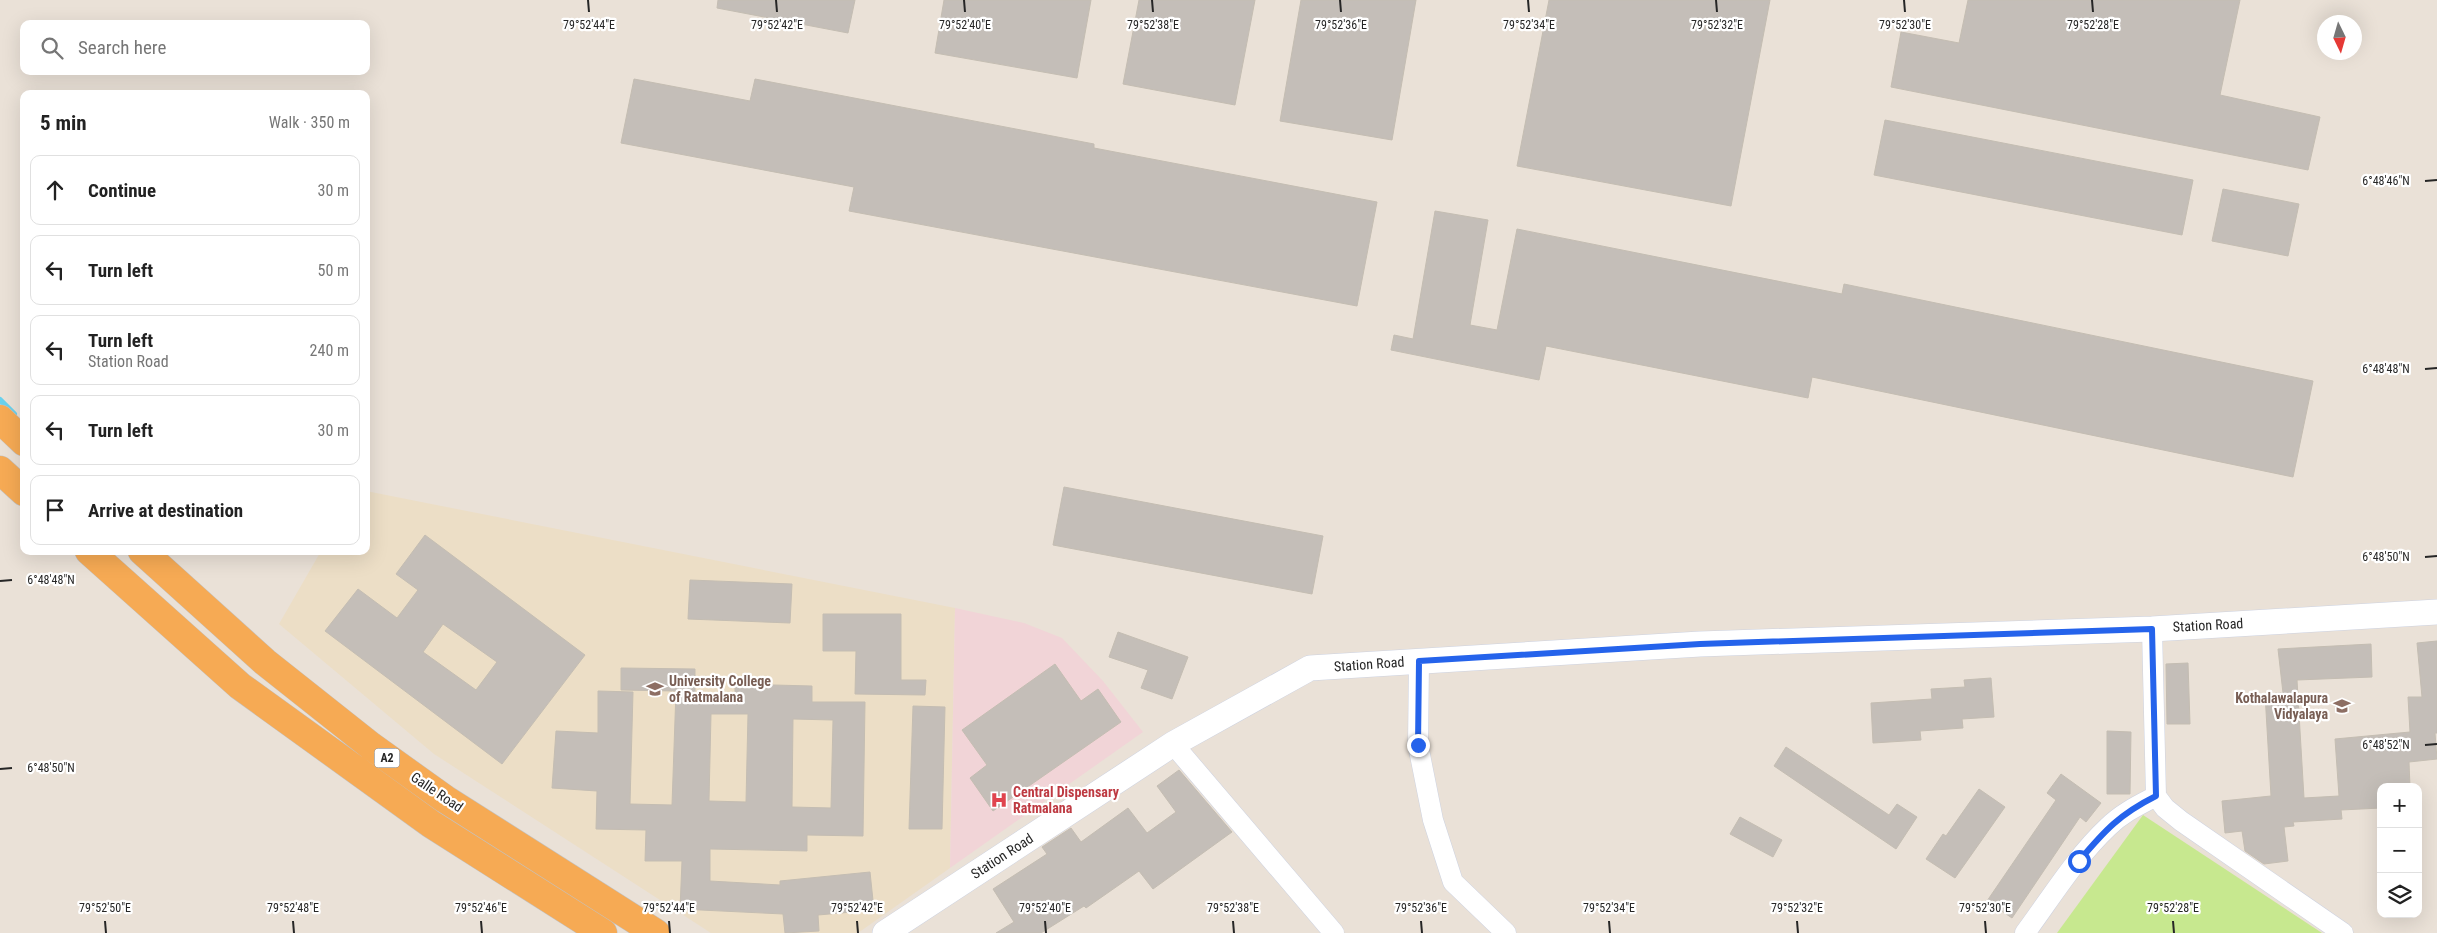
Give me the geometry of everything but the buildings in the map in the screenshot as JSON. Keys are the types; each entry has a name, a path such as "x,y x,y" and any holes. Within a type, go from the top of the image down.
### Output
{"highway":[{"path":"0,420 20,438"},
{"path":"0,470 20,488"},
{"name":"A2","path":"93,555 240,686 431,824 603,933"},
{"name":"Galle Road","path":"146,555 266,662 371,746 445,799 656,933"}],"street":[{"name":"Station Road","path":"885,933 1173,744 1310,668 1700,644 2152,629 2437,612"},
{"path":"2152,629 2156,796 2165,808 2181,821 2342,933"},
{"path":"1419,661 1418,745 1433,820 1453,882 1506,933"},
{"path":"1173,744 1334,933"},
{"path":"2025,933 2079,861 2108,827 2131,809 2156,796"}],"shaded area":[{"name":"University College of Ratmalana","path":"370,492 955,608 950,868 858,933 711,933 434,754 279,624 319,555 370,555"},
{"name":"Central Dispensary Ratmalana","path":"955,608 1024,623 1062,638 1103,681 1143,732 950,868"}],"green space":[{"path":"2143,815 2322,933 2057,933"}],"waterway":[{"path":"0,400 14,414"}],"place":[{"name":"University College of Ratmalana","path":"655,689"},
{"name":"Kothalawalapura Vidyalaya","path":"2342,706"},
{"name":"Central Dispensary Ratmalana","path":"999,800"}],"route":[{"path":"1418,745 1419,661 1700,644 2152,629 2156,796 2131,809 2108,827 2079,861"}]}
